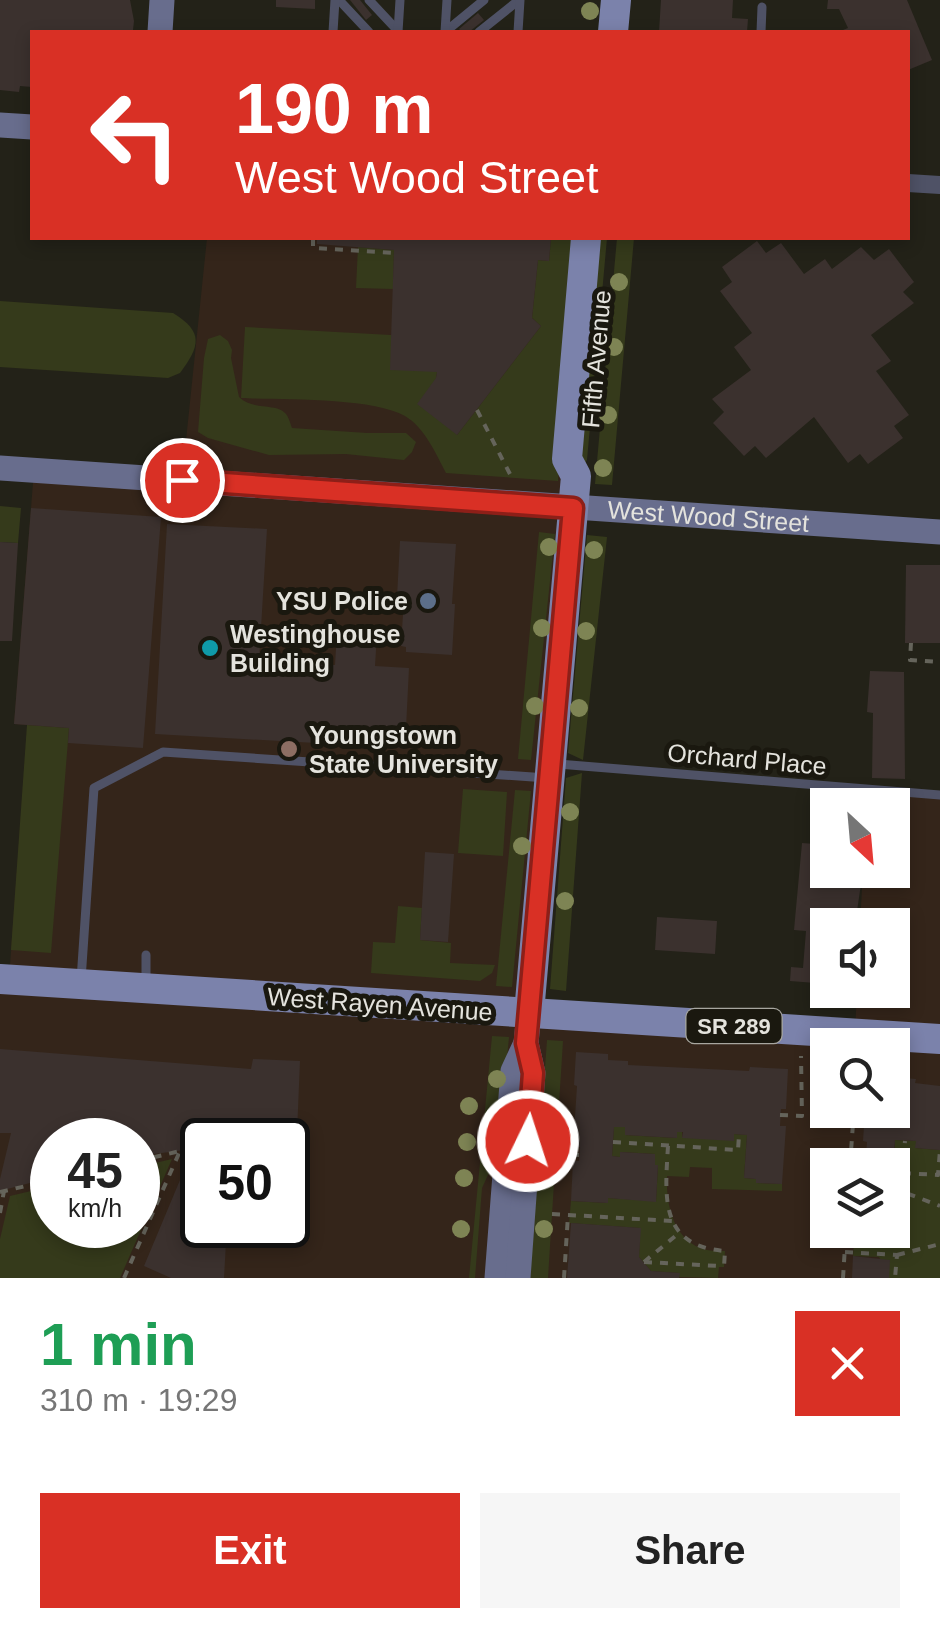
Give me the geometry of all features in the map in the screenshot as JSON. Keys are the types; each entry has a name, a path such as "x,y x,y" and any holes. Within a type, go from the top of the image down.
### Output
{"main road":[{"path":"613,30 616,0"},
{"name":"Fifth Avenue","path":"576,476 567,459 586,240"},
{"name":"Fifth Avenue","path":"528,1028 576,476 588,460 607,240"},
{"name":"West Rayen Avenue","path":"0,979 146,989 528,1028 940,1038"}],"street":[{"path":"160,30 162,0"},
{"path":"0,125 30,127"},
{"path":"910,183 940,185"},
{"name":"West Wood Street","path":"0,468 940,532"},
{"name":"Fifth Avenue","path":"497,1278 514,1071 528,1028"},
{"name":"Fifth Avenue","path":"518,1278 533,1073 528,1028"}],"lane":[{"path":"336,30 337,0"},
{"path":"337,0 367,30"},
{"path":"370,0 396,30"},
{"path":"398,30 400,0"},
{"path":"447,30 484,0"},
{"path":"482,30 520,0"},
{"path":"518,30 520,0"},
{"path":"445,30 448,1"},
{"path":"760,30 762,7"},
{"name":"Orchard Place","path":"80,984 94,788 163,752 940,795"},
{"path":"146,955 146,989"}],"path":[{"path":"313,240 312,248 394,253"},
{"path":"477,410 512,478"},
{"path":"911,643 910,660 940,662"},
{"path":"780,1115 802,1116 801,1056"},
{"path":"613,1142 738,1150 739,1134"},
{"path":"904,1148 905,1140"},
{"path":"668,1146 666,1190 674,1221 680,1232 699,1248 725,1252 722,1266 644,1262 680,1232"},
{"path":"910,1173 938,1175 940,1150"},
{"path":"160,1156 180,1151 160,1196"},
{"path":"556,1154 580,1155"},
{"path":"0,1214 2,1191 30,1185"},
{"path":"910,1195 940,1206"},
{"path":"552,1214 674,1221"},
{"path":"564,1278 568,1215"},
{"path":"845,1252 896,1255 940,1244"},
{"path":"124,1278 137,1248"},
{"path":"843,1278 845,1248"},
{"path":"896,1255 896,1278"}],"shaded area":[{"name":"Youngstown State University","path":"207,240 598,240 529,1013 810,1030 810,1128 910,1128 910,1028 855,1028 856,1008 910,1008 910,908 861,908 862,888 910,888 910,793 940,795 940,1278 0,1278 0,979 9,979 27,733 27,725 14,724 34,470 182,479"}],"green space":[{"path":"551,240 578,240 558,481 446,473 418,427 405,416 371,405 241,398 245,327 391,335 437,372 457,435 541,326 532,318 538,260 549,261"},
{"path":"586,240 607,240 587,460 576,476"},
{"path":"617,240 634,240 612,485 595,484"},
{"path":"358,247 394,250 393,289 356,288"},
{"path":"0,301 173,313 194,333 195,347 180,373 168,378 0,367"},
{"path":"220,335 232,350 239,397 245,401 281,410 292,428 406,433 416,442 412,452 404,460 346,454 269,455 198,432 208,339"},
{"path":"0,506 21,508 18,543 0,542"},
{"path":"539,532 555,534 531,760 518,759"},
{"path":"587,535 607,537 583,760 568,753"},
{"path":"27,725 69,728 51,953 11,950"},
{"path":"582,773 566,991 550,989 566,778"},
{"path":"463,789 507,792 503,856 458,853"},
{"path":"515,790 531,791 512,987 496,986"},
{"path":"398,906 422,908 420,940 451,943 450,963 495,965 492,973 480,981 371,973 373,942 395,943"},
{"path":"492,1036 509,1037 497,1165 482,1188 475,1278 469,1278"},
{"path":"547,1040 563,1041 548,1278 530,1278"},
{"path":"614,1127 625,1127 625,1135 676,1138 677,1132 682,1132 682,1137 734,1140 734,1134 747,1135 744,1178 782,1184 782,1191 712,1189 712,1168 690,1167 689,1177 667,1176 670,1207 683,1235 700,1248 725,1251 724,1267 719,1267 718,1278 679,1277 679,1273 651,1271 639,1257 640,1228 569,1223 571,1201 656,1201 655,1154 621,1152 620,1157 612,1156"},
{"path":"895,1140 916,1141 916,1148 940,1150 940,1278 889,1278 879,1257 853,1256 854,1248 910,1248 910,1148 895,1148"},
{"path":"172,1159 160,1186 160,1162"},
{"path":"30,1191 30,1248 133,1248 120,1278 0,1278 0,1239 10,1196"}],"building":[{"path":"0,0 130,0 133,30 30,30 30,87 20,86 19,92 0,90"},
{"path":"276,0 315,0 315,9 276,7"},
{"path":"350,0 360,0 372,15 366,20"},
{"path":"661,0 733,0 732,18 748,19 747,30 659,30"},
{"path":"828,0 907,0 932,60 910,69 910,30 843,30 848,28 839,9 827,9"},
{"path":"478,13 484,20 472,30 459,29"},
{"path":"317,240 551,240 549,261 538,260 532,318 541,326 457,435 417,404 437,372 390,370 394,250 317,244"},
{"path":"757,241 766,253 781,243 804,274 825,259 832,269 861,247 874,260 889,249 914,282 903,292 914,303 871,335 891,361 876,371 909,415 894,426 903,438 868,464 860,454 848,463 814,417 766,458 755,446 744,456 713,423 724,412 712,399 751,370 734,347 752,333 720,291 732,282 722,267"},
{"path":"31,508 161,517 143,748 68,743 69,728 14,724"},
{"name":"Westinghouse Building","path":"167,524 267,529 259,661 335,665 337,632 377,634 375,666 409,668 405,748 155,734"},
{"name":"YSU Police","path":"400,541 456,544 452,655 406,652 406,647 401,646 404,598 397,597"},
{"path":"0,542 18,543 12,641 0,641"},
{"path":"906,565 940,565 940,643 905,643"},
{"path":"870,671 904,672 905,779 872,778 873,713 867,712"},
{"path":"802,843 810,844 810,888 860,888 857,908 810,908 810,983 790,981 791,967 803,968 806,931 794,930"},
{"path":"425,852 454,854 448,942 420,940"},
{"path":"657,917 717,921 715,954 655,950"},
{"path":"0,1049 251,1069 253,1059 300,1061 298,1118 180,1118 180,1151 160,1153 160,1118 30,1118 30,1183 0,1191 11,1133 0,1133"},
{"path":"576,1052 608,1054 608,1060 628,1061 628,1065 788,1069 786,1109 781,1109 780,1126 786,1126 782,1184 756,1183 756,1179 744,1178 747,1135 734,1134 734,1141 682,1138 683,1132 677,1132 677,1138 625,1135 625,1127 614,1127 612,1156 620,1157 620,1152 655,1154 656,1202 608,1198 608,1203 571,1201 573,1161 579,1161 580,1147 573,1147"},
{"path":"910,1078 916,1079 915,1083 940,1086 940,1150 915,1148 916,1141 895,1140 894,1148 867,1148 867,1142 863,1141 864,1128 910,1128"},
{"path":"180,1180 180,1248 226,1248 224,1278 171,1278 144,1266 152,1248 160,1248 160,1228"},
{"path":"571,1223 641,1228 639,1257 651,1271 680,1273 679,1278 567,1278"},
{"path":"853,1256 890,1260 889,1278 852,1278"}],"place":[{"name":"YSU Police","path":"428,601"},
{"name":"Westinghouse Building","path":"210,648"},
{"name":"Youngstown State University","path":"289,749"}],"route":[{"path":"182,480 573,508 526,1043 533,1073 528,1141"}]}
